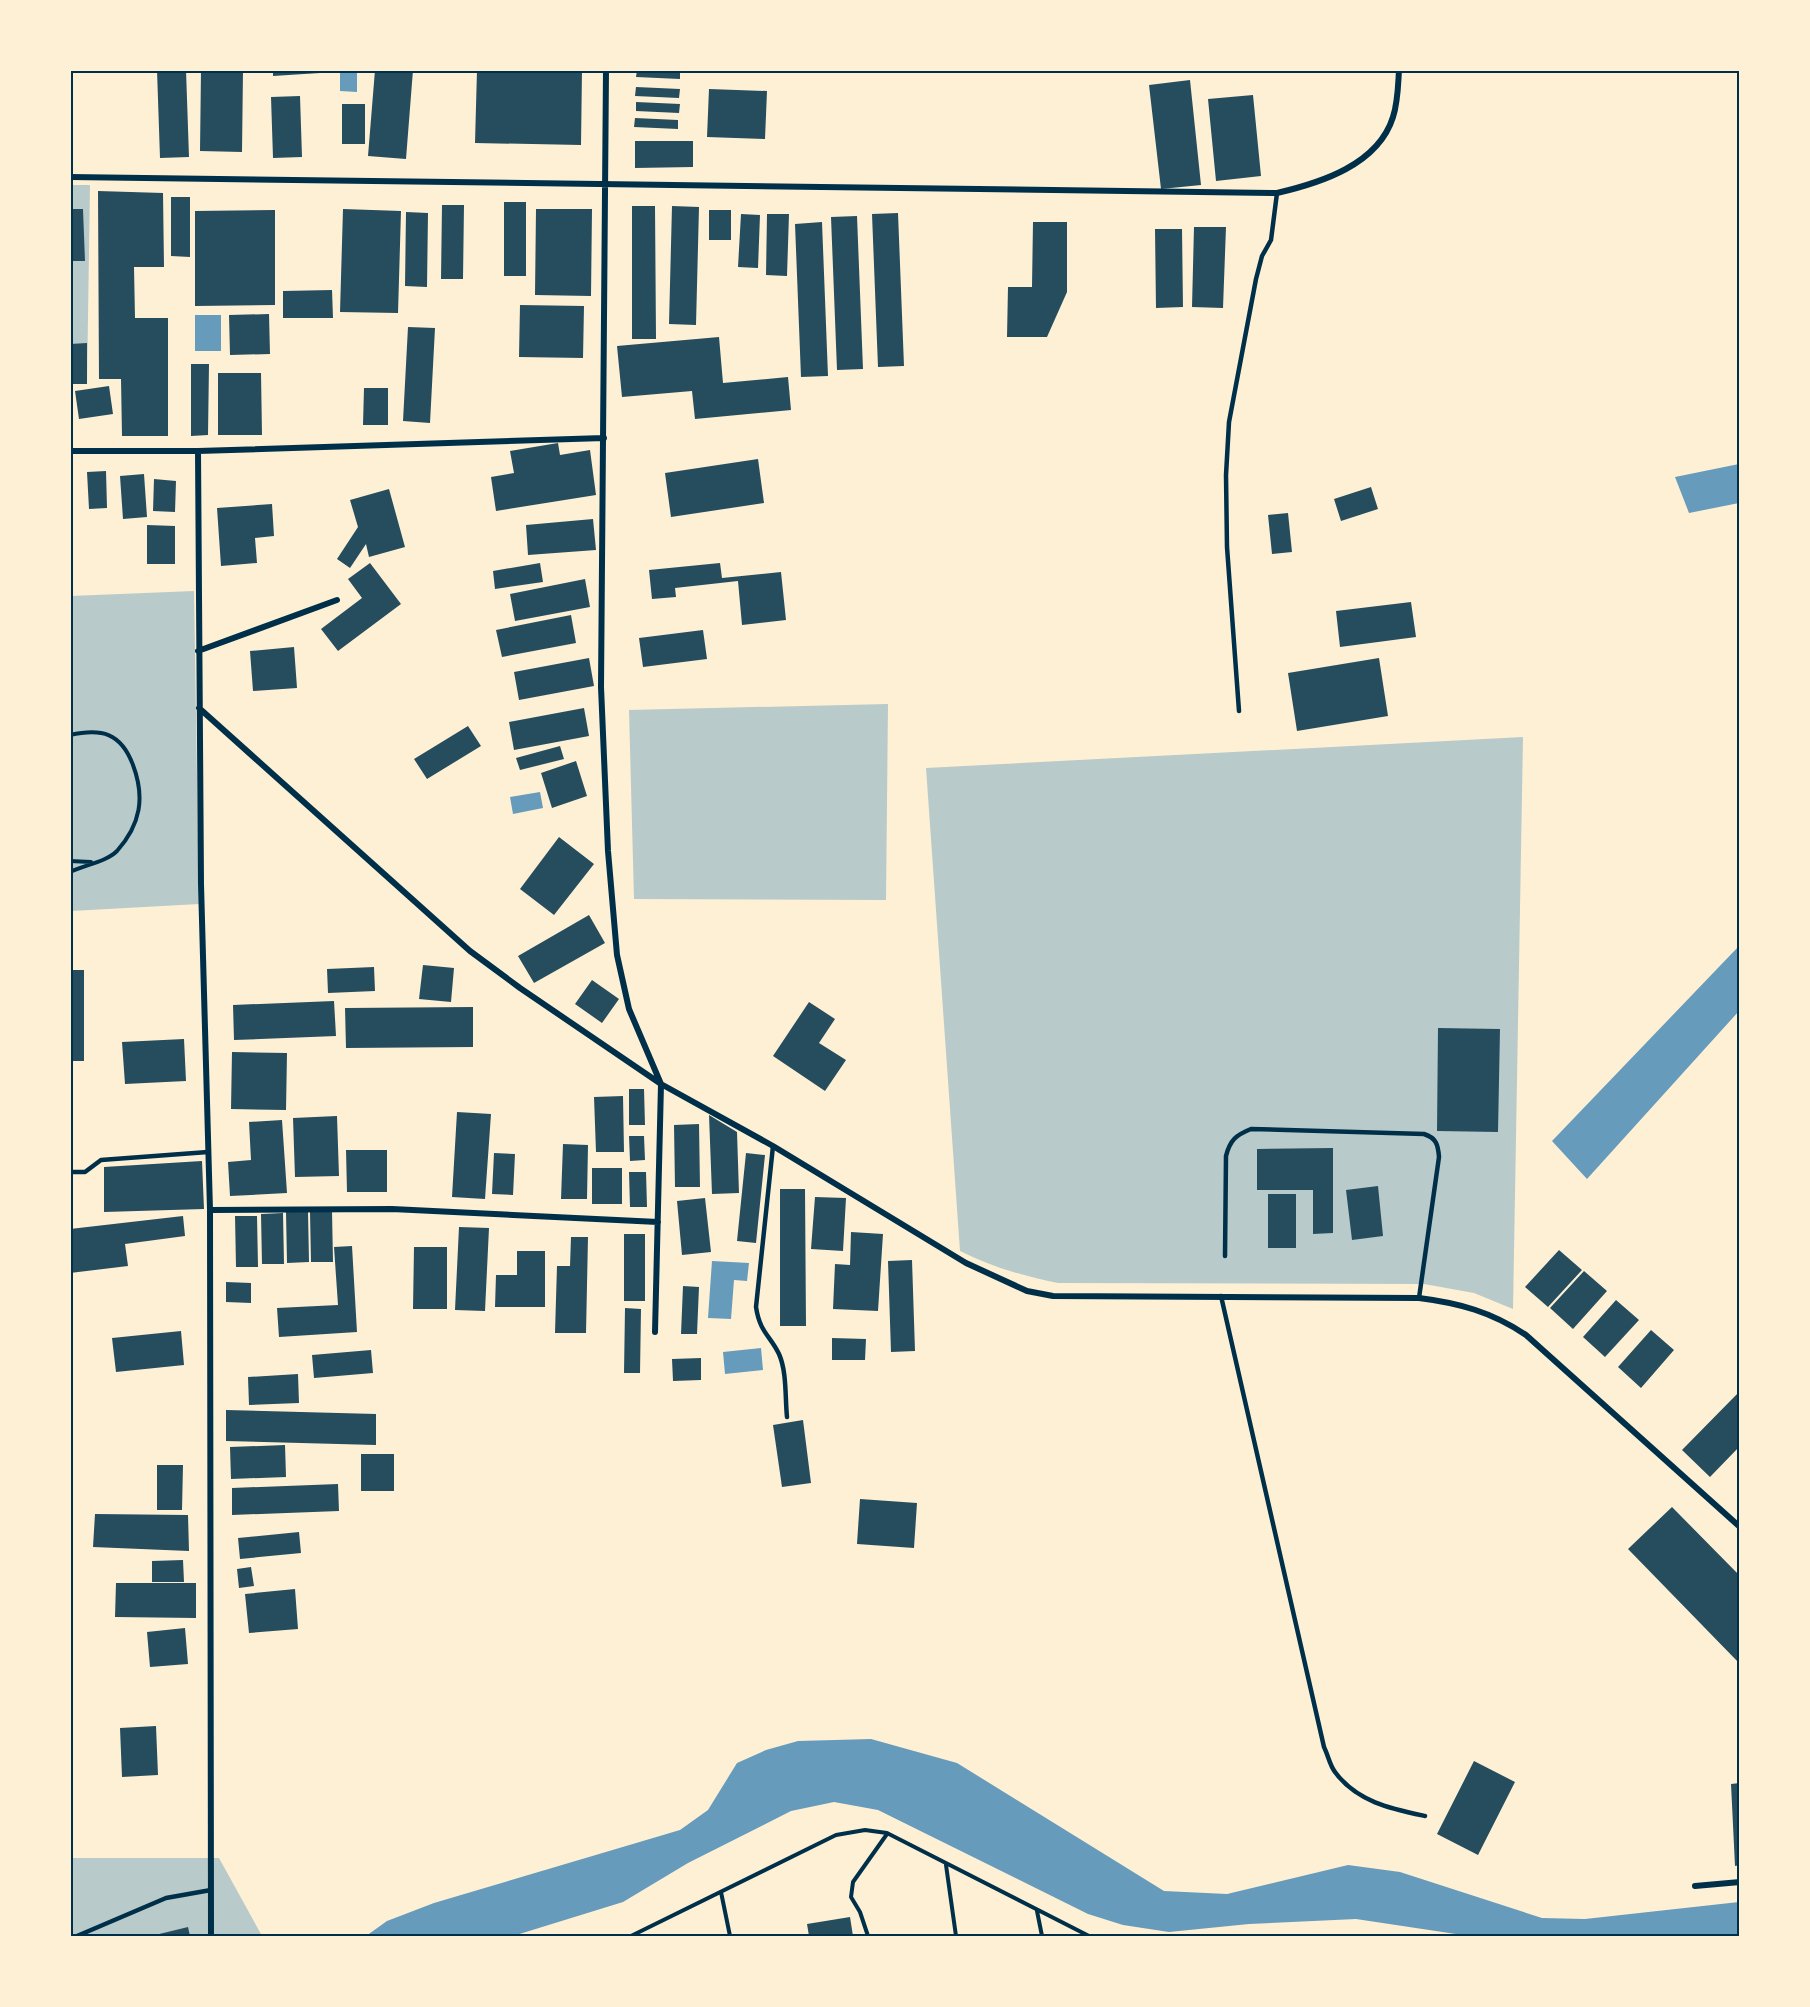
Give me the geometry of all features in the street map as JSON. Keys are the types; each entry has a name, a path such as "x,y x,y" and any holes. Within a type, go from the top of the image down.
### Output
{"street":[{"path":"606,70 603,183 604,438 601,687 608,851 617,955 629,1009 661,1084 655,1332"},
{"path":"70,177 748,184 983,191 1277,193 1308,186 1335,176 1362,158 1379,140 1393,119 1399,70"},
{"path":"70,451 198,451 604,438"},
{"path":"198,451 198,651 210,1210 211,1936"},
{"path":"198,651 337,600"},
{"path":"199,708 470,951 661,1084 773,1146 966,1263 1027,1291 1074,1297 1419,1298 1451,1302 1485,1312 1526,1335 1740,1527"},
{"path":"210,1210 392,1209 658,1222"},
{"path":"1695,1886 1740,1882"}],"lane":[{"path":"1239,711 1227,547 1229,422 1262,256 1271,240 1277,193"},
{"path":"1225,1256 1226,1156 1229,1144 1237,1135 1251,1129 1424,1134 1433,1137 1438,1144 1439,1157 1419,1298"},
{"path":"773,1146 756,1307 762,1332 776,1348 782,1361 787,1417"},
{"path":"70,1172 85,1172 101,1160 208,1152"},
{"path":"1221,1296 1324,1747 1335,1772 1357,1792 1384,1807 1425,1816"},
{"path":"76,1936 166,1898 211,1890"}],"path":[{"path":"70,735 90,730 105,733 124,745 140,784 141,802 135,821 115,853 70,872"},
{"path":"70,861 86,863 100,860"},
{"path":"631,1936 836,1835 865,1830 887,1834 1089,1936"},
{"path":"868,1936 867,1928 850,1897 853,1882 887,1834"},
{"path":"946,1864 956,1936"},
{"path":"721,1892 730,1936"},
{"path":"1036,1911 1042,1936"}],"shaded area":[{"path":"71,185 90,185 87,384 71,384"},
{"path":"194,591 199,904 71,911 71,596"},
{"path":"888,704 886,900 634,899 629,710"},
{"path":"1523,737 1513,1309 1474,1293 1424,1284 1058,1283 1008,1270 960,1251 926,768"},
{"path":"71,1858 219,1858 262,1936 71,1936"}],"water":[{"path":"340,71 357,71 357,92 340,91"},
{"path":"195,315 221,315 221,351 195,351"},
{"path":"1739,464 1739,503 1689,513 1675,477"},
{"path":"540,792 543,808 513,814 510,797"},
{"path":"1739,946 1739,1011 1587,1179 1552,1141"},
{"path":"712,1261 749,1263 747,1281 734,1280 731,1319 708,1318"},
{"path":"761,1348 763,1370 725,1374 723,1352"},
{"path":"871,1739 957,1763 1164,1891 1227,1894 1348,1865 1400,1872 1542,1918 1585,1919 1739,1902 1739,1936 1469,1936 1356,1919 1249,1924 1169,1932 1123,1925 1088,1914 878,1810 834,1802 791,1811 688,1863 623,1902 513,1936 366,1936 387,1921 434,1903 680,1830 708,1810 737,1763 766,1750 798,1741"}],"building":[{"path":"157,70 186,70 189,157 160,158"},
{"path":"201,70 243,70 242,152 200,151"},
{"path":"273,70 319,70 320,73 273,76"},
{"path":"375,70 413,70 406,159 368,156"},
{"path":"477,70 582,70 581,145 475,143"},
{"path":"637,70 680,70 680,79 636,77"},
{"path":"1190,80 1201,185 1161,189 1149,85"},
{"path":"636,87 680,89 679,98 635,96"},
{"path":"709,89 767,91 765,139 707,137"},
{"path":"1253,95 1261,176 1216,181 1208,99"},
{"path":"300,96 302,157 273,158 271,97"},
{"path":"636,102 680,104 679,113 636,111"},
{"path":"342,104 365,104 365,144 342,144"},
{"path":"635,118 678,120 678,129 634,127"},
{"path":"635,141 693,141 693,167 635,168"},
{"path":"98,191 163,193 164,267 134,267 135,318 168,318 168,436 122,436 121,379 99,379"},
{"path":"171,197 190,197 190,257 171,256"},
{"path":"504,202 526,202 526,276 504,276"},
{"path":"442,205 464,205 463,279 441,279"},
{"path":"632,206 655,206 656,339 632,339"},
{"path":"672,206 699,207 696,325 669,324"},
{"path":"70,209 83,209 85,261 70,261"},
{"path":"343,209 401,211 398,313 340,312"},
{"path":"536,209 592,209 591,296 535,295"},
{"path":"275,210 275,305 195,306 195,211"},
{"path":"709,210 731,210 731,240 709,240"},
{"path":"406,212 428,213 427,287 405,286"},
{"path":"898,213 904,366 878,367 872,214"},
{"path":"741,214 760,215 758,268 738,267"},
{"path":"767,214 789,214 787,276 766,275"},
{"path":"857,216 863,369 837,370 831,217"},
{"path":"822,222 828,376 801,377 795,224"},
{"path":"1033,222 1067,222 1067,292 1047,337 1007,337 1008,287 1032,287"},
{"path":"1194,227 1226,227 1223,308 1192,307"},
{"path":"1155,229 1182,229 1183,307 1156,308"},
{"path":"332,290 333,318 283,318 283,291"},
{"path":"520,305 584,306 583,358 519,357"},
{"path":"269,314 270,354 230,355 229,315"},
{"path":"408,327 435,328 430,423 403,421"},
{"path":"719,337 723,383 788,377 791,410 695,419 692,391 622,397 617,346"},
{"path":"87,343 87,384 70,384 70,344"},
{"path":"191,364 209,364 208,435 191,436"},
{"path":"218,373 261,373 262,435 218,435"},
{"path":"109,386 113,414 79,419 75,391"},
{"path":"364,388 388,388 388,425 363,425"},
{"path":"558,443 560,455 590,450 596,495 496,511 491,477 514,473 510,451"},
{"path":"758,459 764,503 671,517 665,473"},
{"path":"106,471 107,508 89,509 87,472"},
{"path":"144,474 147,517 123,519 120,476"},
{"path":"154,479 176,481 175,512 153,511"},
{"path":"1371,487 1378,509 1341,521 1334,499"},
{"path":"389,489 405,547 369,557 366,544 350,568 337,559 358,527 350,500"},
{"path":"272,504 274,536 255,538 257,563 221,566 217,508"},
{"path":"1288,513 1292,552 1272,554 1268,515"},
{"path":"593,519 596,550 528,555 526,525"},
{"path":"147,525 175,526 175,564 147,564"},
{"path":"370,563 401,604 338,651 321,629 362,598 348,579"},
{"path":"540,563 543,582 495,589 493,571"},
{"path":"720,563 722,578 781,572 786,620 742,625 738,581 675,588 676,597 652,599 649,570"},
{"path":"585,579 590,607 515,621 510,594"},
{"path":"1411,602 1416,637 1340,647 1336,611"},
{"path":"571,615 576,643 502,657 496,630"},
{"path":"703,630 707,659 643,667 639,638"},
{"path":"294,647 297,688 253,691 250,651"},
{"path":"589,658 594,686 519,700 514,672"},
{"path":"1379,658 1388,716 1297,731 1288,673"},
{"path":"584,708 589,736 514,750 509,722"},
{"path":"468,726 481,746 427,779 414,759"},
{"path":"560,746 564,759 520,770 516,758"},
{"path":"576,761 587,796 552,808 541,773"},
{"path":"559,837 594,864 554,915 520,889"},
{"path":"589,915 605,943 534,983 518,956"},
{"path":"423,965 454,968 451,1002 419,999"},
{"path":"374,967 375,991 328,993 327,969"},
{"path":"70,970 84,970 84,1061 70,1061"},
{"path":"592,980 619,999 602,1023 575,1004"},
{"path":"334,1001 336,1036 234,1040 233,1005"},
{"path":"809,1002 835,1019 819,1043 846,1060 825,1091 773,1056"},
{"path":"473,1007 473,1047 346,1048 345,1008"},
{"path":"1438,1028 1500,1029 1498,1132 1437,1131"},
{"path":"184,1039 186,1081 125,1084 122,1042"},
{"path":"232,1052 287,1053 286,1110 231,1109"},
{"path":"629,1089 644,1089 645,1125 629,1125"},
{"path":"623,1096 624,1152 596,1152 594,1097"},
{"path":"457,1112 491,1114 485,1199 452,1197"},
{"path":"709,1115 737,1132 739,1193 712,1194"},
{"path":"337,1116 339,1176 295,1177 293,1118"},
{"path":"282,1120 287,1193 230,1196 228,1162 251,1160 249,1122"},
{"path":"699,1124 700,1187 675,1187 674,1125"},
{"path":"629,1136 644,1136 645,1160 630,1161"},
{"path":"563,1144 588,1145 587,1199 561,1199"},
{"path":"1333,1148 1333,1233 1313,1234 1313,1190 1257,1190 1257,1149"},
{"path":"346,1150 387,1150 387,1192 347,1192"},
{"path":"494,1153 515,1154 513,1195 492,1194"},
{"path":"746,1153 765,1155 756,1243 737,1241"},
{"path":"202,1161 204,1209 104,1212 104,1167"},
{"path":"592,1168 622,1168 622,1204 592,1204"},
{"path":"629,1172 646,1172 647,1207 630,1207"},
{"path":"1378,1186 1383,1236 1352,1240 1346,1190"},
{"path":"780,1189 805,1189 806,1326 780,1326"},
{"path":"1268,1194 1296,1194 1296,1248 1268,1248"},
{"path":"815,1197 846,1198 843,1251 811,1249"},
{"path":"705,1198 711,1252 682,1255 677,1201"},
{"path":"308,1211 309,1262 287,1263 286,1212"},
{"path":"332,1211 333,1262 311,1262 310,1212"},
{"path":"283,1213 284,1264 262,1264 261,1214"},
{"path":"183,1216 185,1236 125,1244 128,1266 70,1273 70,1229"},
{"path":"235,1216 257,1216 258,1267 236,1267"},
{"path":"459,1227 489,1228 485,1311 455,1310"},
{"path":"851,1232 883,1234 878,1311 833,1309 835,1264 850,1265"},
{"path":"624,1234 645,1234 645,1301 624,1301"},
{"path":"571,1237 588,1237 586,1333 555,1333 557,1266 570,1266"},
{"path":"352,1246 357,1332 279,1337 277,1308 338,1305 334,1247"},
{"path":"414,1247 447,1247 447,1309 413,1309"},
{"path":"1559,1250 1582,1270 1548,1307 1525,1287"},
{"path":"517,1251 545,1251 545,1307 495,1307 496,1275 517,1275"},
{"path":"912,1260 915,1351 891,1352 888,1261"},
{"path":"1584,1271 1607,1291 1573,1329 1550,1308"},
{"path":"226,1282 251,1283 251,1303 226,1302"},
{"path":"683,1286 699,1287 697,1334 681,1334"},
{"path":"1616,1300 1639,1320 1605,1357 1583,1337"},
{"path":"625,1308 641,1309 640,1373 624,1373"},
{"path":"1651,1330 1674,1350 1641,1388 1618,1367"},
{"path":"181,1331 184,1365 116,1372 112,1338"},
{"path":"832,1338 866,1339 865,1360 832,1360"},
{"path":"371,1350 373,1373 314,1378 312,1355"},
{"path":"701,1358 701,1380 673,1381 672,1359"},
{"path":"298,1374 299,1403 249,1405 248,1377"},
{"path":"1740,1391 1740,1446 1710,1477 1682,1450"},
{"path":"226,1410 376,1414 376,1445 226,1441"},
{"path":"803,1420 811,1483 782,1487 773,1425"},
{"path":"285,1445 286,1477 231,1479 230,1447"},
{"path":"361,1454 394,1454 394,1491 361,1491"},
{"path":"157,1465 183,1465 182,1510 157,1510"},
{"path":"338,1484 339,1511 232,1515 232,1488"},
{"path":"860,1499 917,1503 914,1548 857,1544"},
{"path":"1672,1507 1740,1576 1740,1664 1628,1549"},
{"path":"95,1514 188,1515 189,1551 93,1547"},
{"path":"299,1532 301,1553 240,1559 238,1538"},
{"path":"183,1560 184,1582 152,1582 152,1561"},
{"path":"251,1567 254,1586 239,1588 237,1569"},
{"path":"116,1583 196,1583 196,1618 115,1617"},
{"path":"295,1589 298,1629 249,1633 245,1594"},
{"path":"185,1628 188,1664 150,1667 147,1632"},
{"path":"156,1726 158,1775 122,1777 120,1728"},
{"path":"1474,1761 1515,1782 1478,1855 1437,1834"},
{"path":"1740,1783 1740,1865 1735,1866 1731,1784"},
{"path":"850,1917 853,1936 809,1936 807,1924"},
{"path":"188,1927 190,1936 151,1936"}]}
